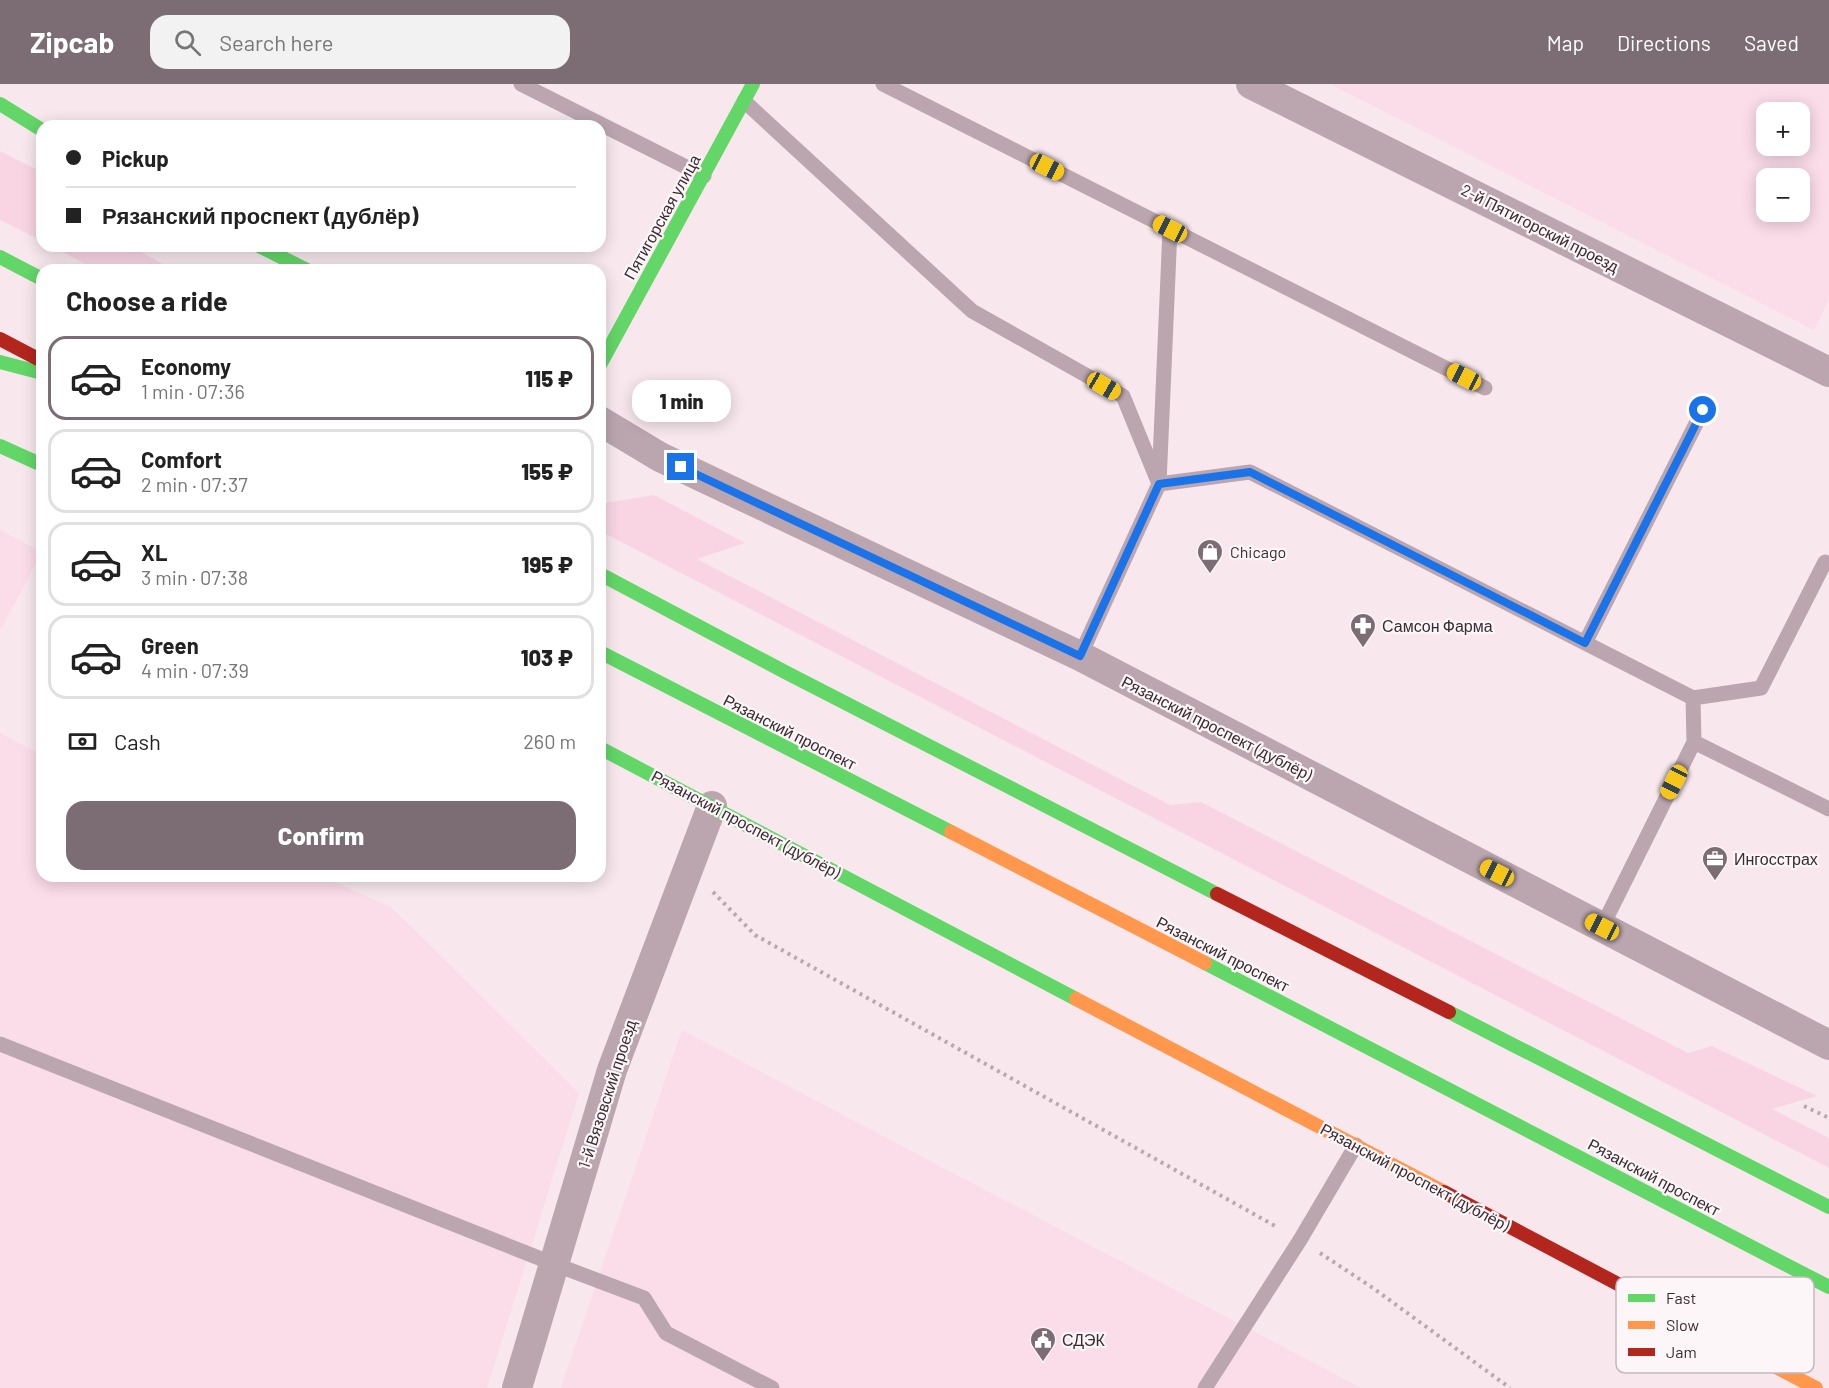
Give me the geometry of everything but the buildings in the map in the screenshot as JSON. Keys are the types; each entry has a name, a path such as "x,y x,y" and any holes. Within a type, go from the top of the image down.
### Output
{"main road":[{"name":"Пятигорская улица","path":"606,354 753,84"},
{"path":"0,104 36,126"},
{"path":"271,252 295,264"},
{"path":"0,257 36,276"},
{"path":"0,339 36,358"},
{"path":"0,362 36,372"},
{"path":"0,446 36,462"},
{"path":"606,577 787,673 1829,1207"},
{"name":"Рязанский проспект","path":"606,655 1406,1066 1810,1277"},
{"name":"Рязанский проспект (дублёр)","path":"606,751 1616,1282"},
{"name":"Рязанский проспект","path":"1814,1279 1829,1287"},
{"name":"Рязанский проспект (дублёр)","path":"1788,1373 1816,1388"}],"street":[{"name":"2-й Пятигорский проезд","path":"1251,84 1829,372"},
{"name":"Рязанский проспект (дублёр)","path":"606,425 660,457 1080,656 1829,1045"},
{"name":"1-й Вязовский проезд","path":"516,1388 612,1070 712,806"}],"lane":[{"path":"521,84 593,120"},
{"path":"883,84 1485,387"},
{"path":"744,101 972,311 1123,396 1159,484"},
{"path":"606,127 704,176"},
{"path":"1080,656 1159,484 1170,229"},
{"path":"1585,643 1703,410"},
{"path":"1159,484 1250,472 1693,698 1761,688 1825,562 1829,564"},
{"path":"1602,927 1694,742 1693,698"},
{"path":"1694,742 1829,809"},
{"path":"0,1044 644,1298 666,1333 772,1388"},
{"path":"1205,1388 1300,1240 1356,1145"}],"path":[{"path":"690,867 755,936 1300,1240 1373,1288 1510,1388"},
{"path":"1804,1106 1829,1118"}],"shaded area":[{"path":"1330,84 1829,84 1829,300 1814,330"},
{"path":"0,151 36,169 36,238 0,220"},
{"path":"62,252 141,252 163,264 86,264"},
{"path":"654,495 745,543 697,559 1170,805 1201,802 1688,1053 1712,1046 1817,1096 1772,1109 1829,1138 1829,1168 606,534 606,503"},
{"path":"0,530 36,549 36,563 0,631"},
{"path":"0,733 36,752 36,882 335,882 391,907 579,1093 487,1388 0,1388"},
{"path":"682,1030 1361,1388 561,1388"}],"traffic: fast":[{"path":"606,354 753,84"},
{"path":"0,104 36,126"},
{"path":"271,252 295,264"},
{"path":"0,257 36,276"},
{"path":"0,362 36,371"},
{"path":"0,446 36,462"},
{"path":"606,577 1217,894"},
{"path":"606,655 951,832"},
{"path":"606,751 1076,999"},
{"path":"1205,963 1810,1277"},
{"path":"1449,1012 1829,1207"},
{"path":"1814,1279 1829,1287"}],"traffic: slow":[{"path":"951,832 1205,963"},
{"path":"1076,999 1444,1192"},
{"path":"1787,1373 1816,1388"}],"traffic: jam":[{"path":"0,339 36,358"},
{"path":"1217,894 1449,1012"},
{"path":"1444,1192 1616,1283"}],"place":[{"name":"Chicago","path":"1210,575"},
{"name":"Самсон Фарма","path":"1363,649"},
{"name":"Ингосстрах","path":"1715,882"},
{"name":"СДЭК","path":"1043,1363"}],"route":[{"path":"681,467 1080,656 1159,484 1250,472 1585,643 1703,410"}]}
